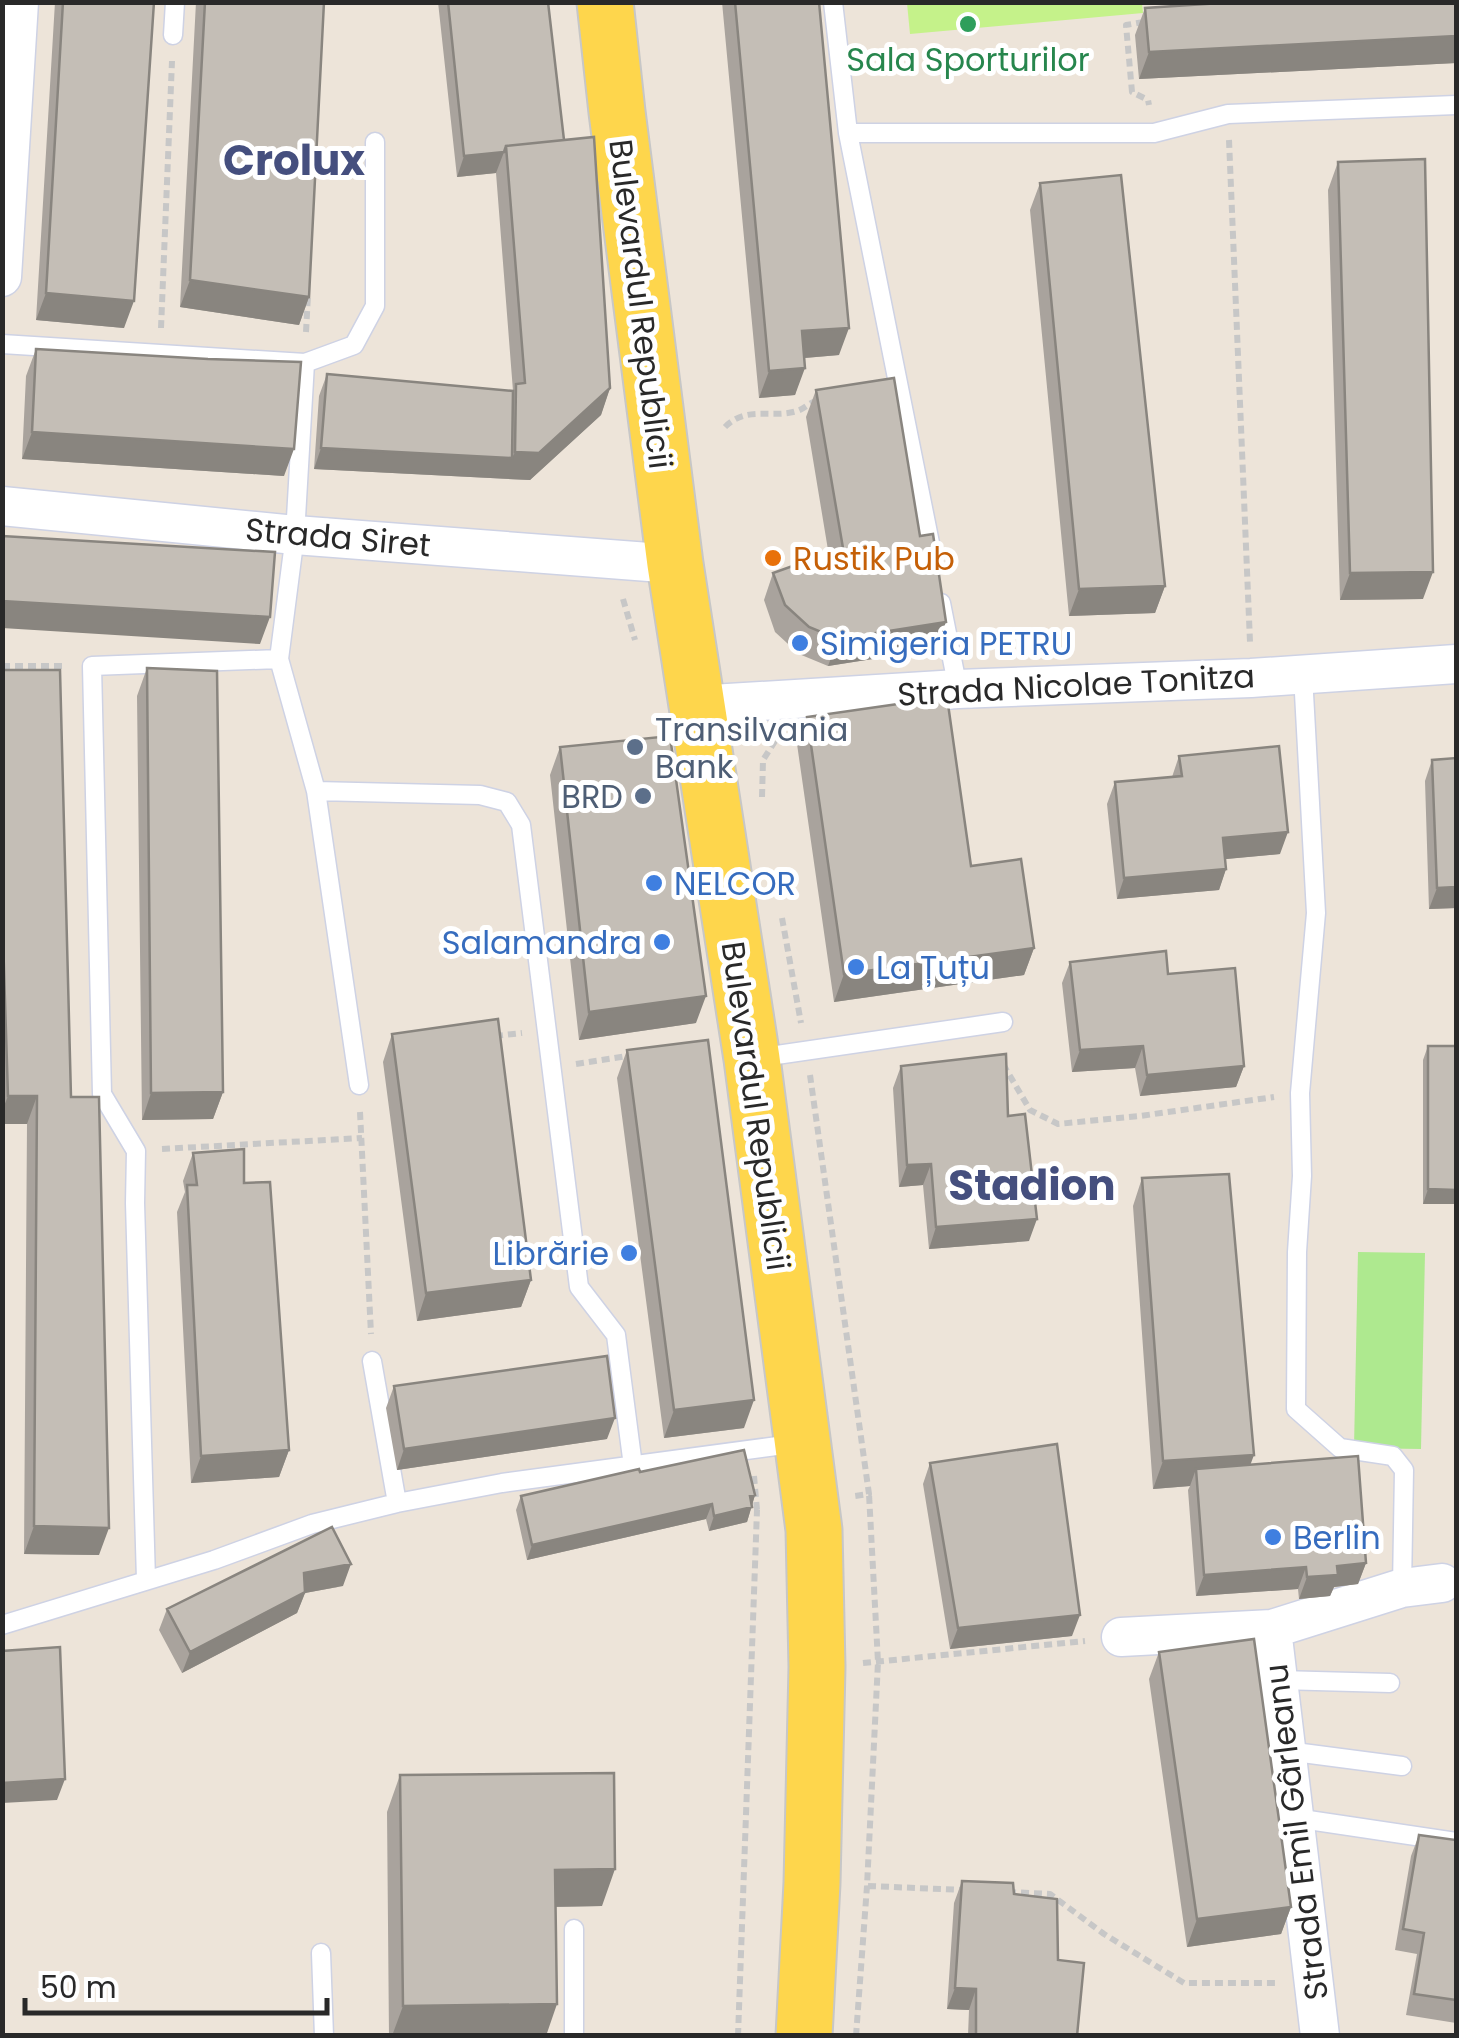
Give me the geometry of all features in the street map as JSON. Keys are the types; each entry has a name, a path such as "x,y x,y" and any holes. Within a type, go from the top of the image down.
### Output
{"main road":[{"name":"Bulevardul Republicii","path":"606,2 616,112 674,564 752,1059 814,1530 818,1667 804,2036"}],"street":[{"path":"2,276 18,2"},
{"name":"Strada Siret","path":"2,506 296,535 674,564"},
{"name":"Strada Nicolae Tonitza","path":"695,705 958,689 1252,678 1456,664"},
{"name":"Strada Emil Gârleanu","path":"1121,1637 1272,1629 1402,1588 1442,1583"},
{"name":"Strada Emil Gârleanu","path":"1272,1629 1320,2036"}],"lane":[{"path":"172,34 175,2"},
{"path":"833,2 848,132 958,689"},
{"path":"848,132 1154,133 1228,114 1456,105"},
{"path":"2,344 305,363 354,345 375,306 374,142"},
{"path":"305,363 296,535 280,659 316,791 359,1085"},
{"path":"146,1580 136,1151 102,1094 92,666 280,659"},
{"path":"1303,675 1316,913 1300,1093 1302,1176 1297,1252 1296,1409 1340,1448 1393,1456 1404,1470 1402,1588"},
{"path":"316,791 480,795 508,802 521,825 579,1287 616,1335 634,1466"},
{"path":"752,1059 997,1022"},
{"path":"372,1360 397,1503"},
{"path":"2,1624 214,1560 312,1524 397,1503 502,1483 803,1442"},
{"path":"1279,1680 1390,1683"},
{"path":"1287,1752 1402,1766"},
{"path":"1295,1818 1456,1842"},
{"path":"574,1928 574,2036"},
{"path":"322,1953 324,2036"}],"path":[{"path":"1151,21 1126,25 1132,92 1148,100 1154,133"},
{"path":"160,354 172,34"},
{"path":"1228,114 1252,678"},
{"path":"305,363 309,287"},
{"path":"724,427 736,416 800,411 811,401 829,398"},
{"path":"2,666 92,666"},
{"path":"782,918 806,1050 869,1494 878,1662 856,2036"},
{"path":"997,1022 995,1048 1011,1080 1030,1110 1058,1124 1300,1093"},
{"path":"490,1036 548,1030"},
{"path":"553,1067 648,1053"},
{"path":"359,1085 372,1360"},
{"path":"136,1151 362,1138"},
{"path":"738,2036 757,1510 869,1494"},
{"path":"818,1667 1121,1637"},
{"path":"812,1883 977,1891"},
{"path":"996,1892 1050,1894 1104,1934 1184,1983 1314,1982"}],"green space":[{"name":"Sala Sporturilor","path":"907,3 1142,3 1143,13 910,34"},
{"path":"1358,1252 1425,1253 1421,1449 1354,1448"}],"building":[{"path":"63,2 154,2 134,301 46,293"},
{"path":"205,2 324,2 309,297 190,280"},
{"path":"448,2 548,2 564,140 506,146 504,152 464,156"},
{"path":"735,2 819,2 849,328 802,331 805,368 769,371"},
{"path":"1236,2 1456,2 1456,36 1149,52 1145,8"},
{"path":"594,137 610,388 539,453 515,452 516,384 525,383 506,146"},
{"path":"1425,159 1433,572 1350,573 1338,162"},
{"path":"1121,175 1165,586 1079,589 1040,183"},
{"path":"36,349 301,362 294,449 32,432"},
{"path":"327,374 513,391 512,458 321,448"},
{"path":"894,378 920,536 933,534 946,622 838,639 809,627 785,605 773,573 815,558 844,554 816,390"},
{"path":"2,536 275,552 270,617 2,601"},
{"path":"147,668 217,671 223,1092 151,1093"},
{"path":"2,670 60,670 71,1097 99,1097 109,1528 34,1526 37,1096 8,1096 2,906"},
{"path":"947,697 971,866 1021,859 1034,948 844,974 807,717"},
{"path":"670,736 706,996 589,1012 560,747"},
{"path":"1279,746 1288,832 1223,838 1226,869 1124,878 1115,782 1182,776 1179,756"},
{"path":"1456,758 1456,887 1437,888 1432,760"},
{"path":"1166,951 1168,974 1235,968 1244,1066 1147,1075 1143,1046 1080,1050 1070,962"},
{"path":"498,1019 531,1280 426,1293 392,1034"},
{"path":"708,1040 754,1400 674,1410 627,1050"},
{"path":"1428,1046 1456,1046 1456,1190 1428,1189"},
{"path":"1006,1054 1008,1116 1025,1114 1037,1219 936,1227 931,1164 907,1165 901,1066"},
{"path":"244,1149 244,1183 270,1182 289,1450 201,1456 187,1185 197,1185 193,1153"},
{"path":"1229,1174 1254,1455 1163,1461 1142,1178"},
{"path":"607,1356 615,1418 404,1449 394,1386"},
{"path":"1057,1444 1080,1615 958,1628 930,1463"},
{"path":"744,1450 755,1495 750,1496 752,1507 714,1516 712,1504 532,1545 521,1496"},
{"name":"Berlin","path":"1358,1456 1366,1563 1337,1566 1338,1575 1307,1577 1306,1567 1204,1575 1196,1469"},
{"path":"332,1527 351,1564 304,1573 305,1592 190,1652 167,1609"},
{"path":"1254,1639 1291,1907 1197,1919 1159,1652"},
{"path":"60,1647 65,1779 2,1783 2,1651"},
{"path":"614,1773 615,1869 555,1870 557,2004 403,2006 400,1775"},
{"path":"1419,1835 1456,1840 1456,2000 1414,1994 1424,1933 1403,1929"},
{"path":"962,1881 1013,1883 1014,1894 1057,1899 1058,1960 1084,1963 1077,2036 976,2036 976,1989 955,1988"}],"place":[{"name":"Sala Sporturilor","path":"968,24"},
{"name":"Rustik Pub","path":"773,558"},
{"name":"Simigeria PETRU","path":"800,643"},
{"name":"Transilvania Bank","path":"635,747"},
{"name":"BRD","path":"643,796"},
{"name":"NELCOR","path":"654,883"},
{"name":"Salamandra","path":"662,942"},
{"name":"La Țuțu","path":"856,967"},
{"name":"Librărie","path":"629,1253"},
{"name":"Berlin","path":"1273,1537"}],"district":[{"name":"Crolux","path":"294,160"},
{"name":"Stadion","path":"1032,1185"}]}
